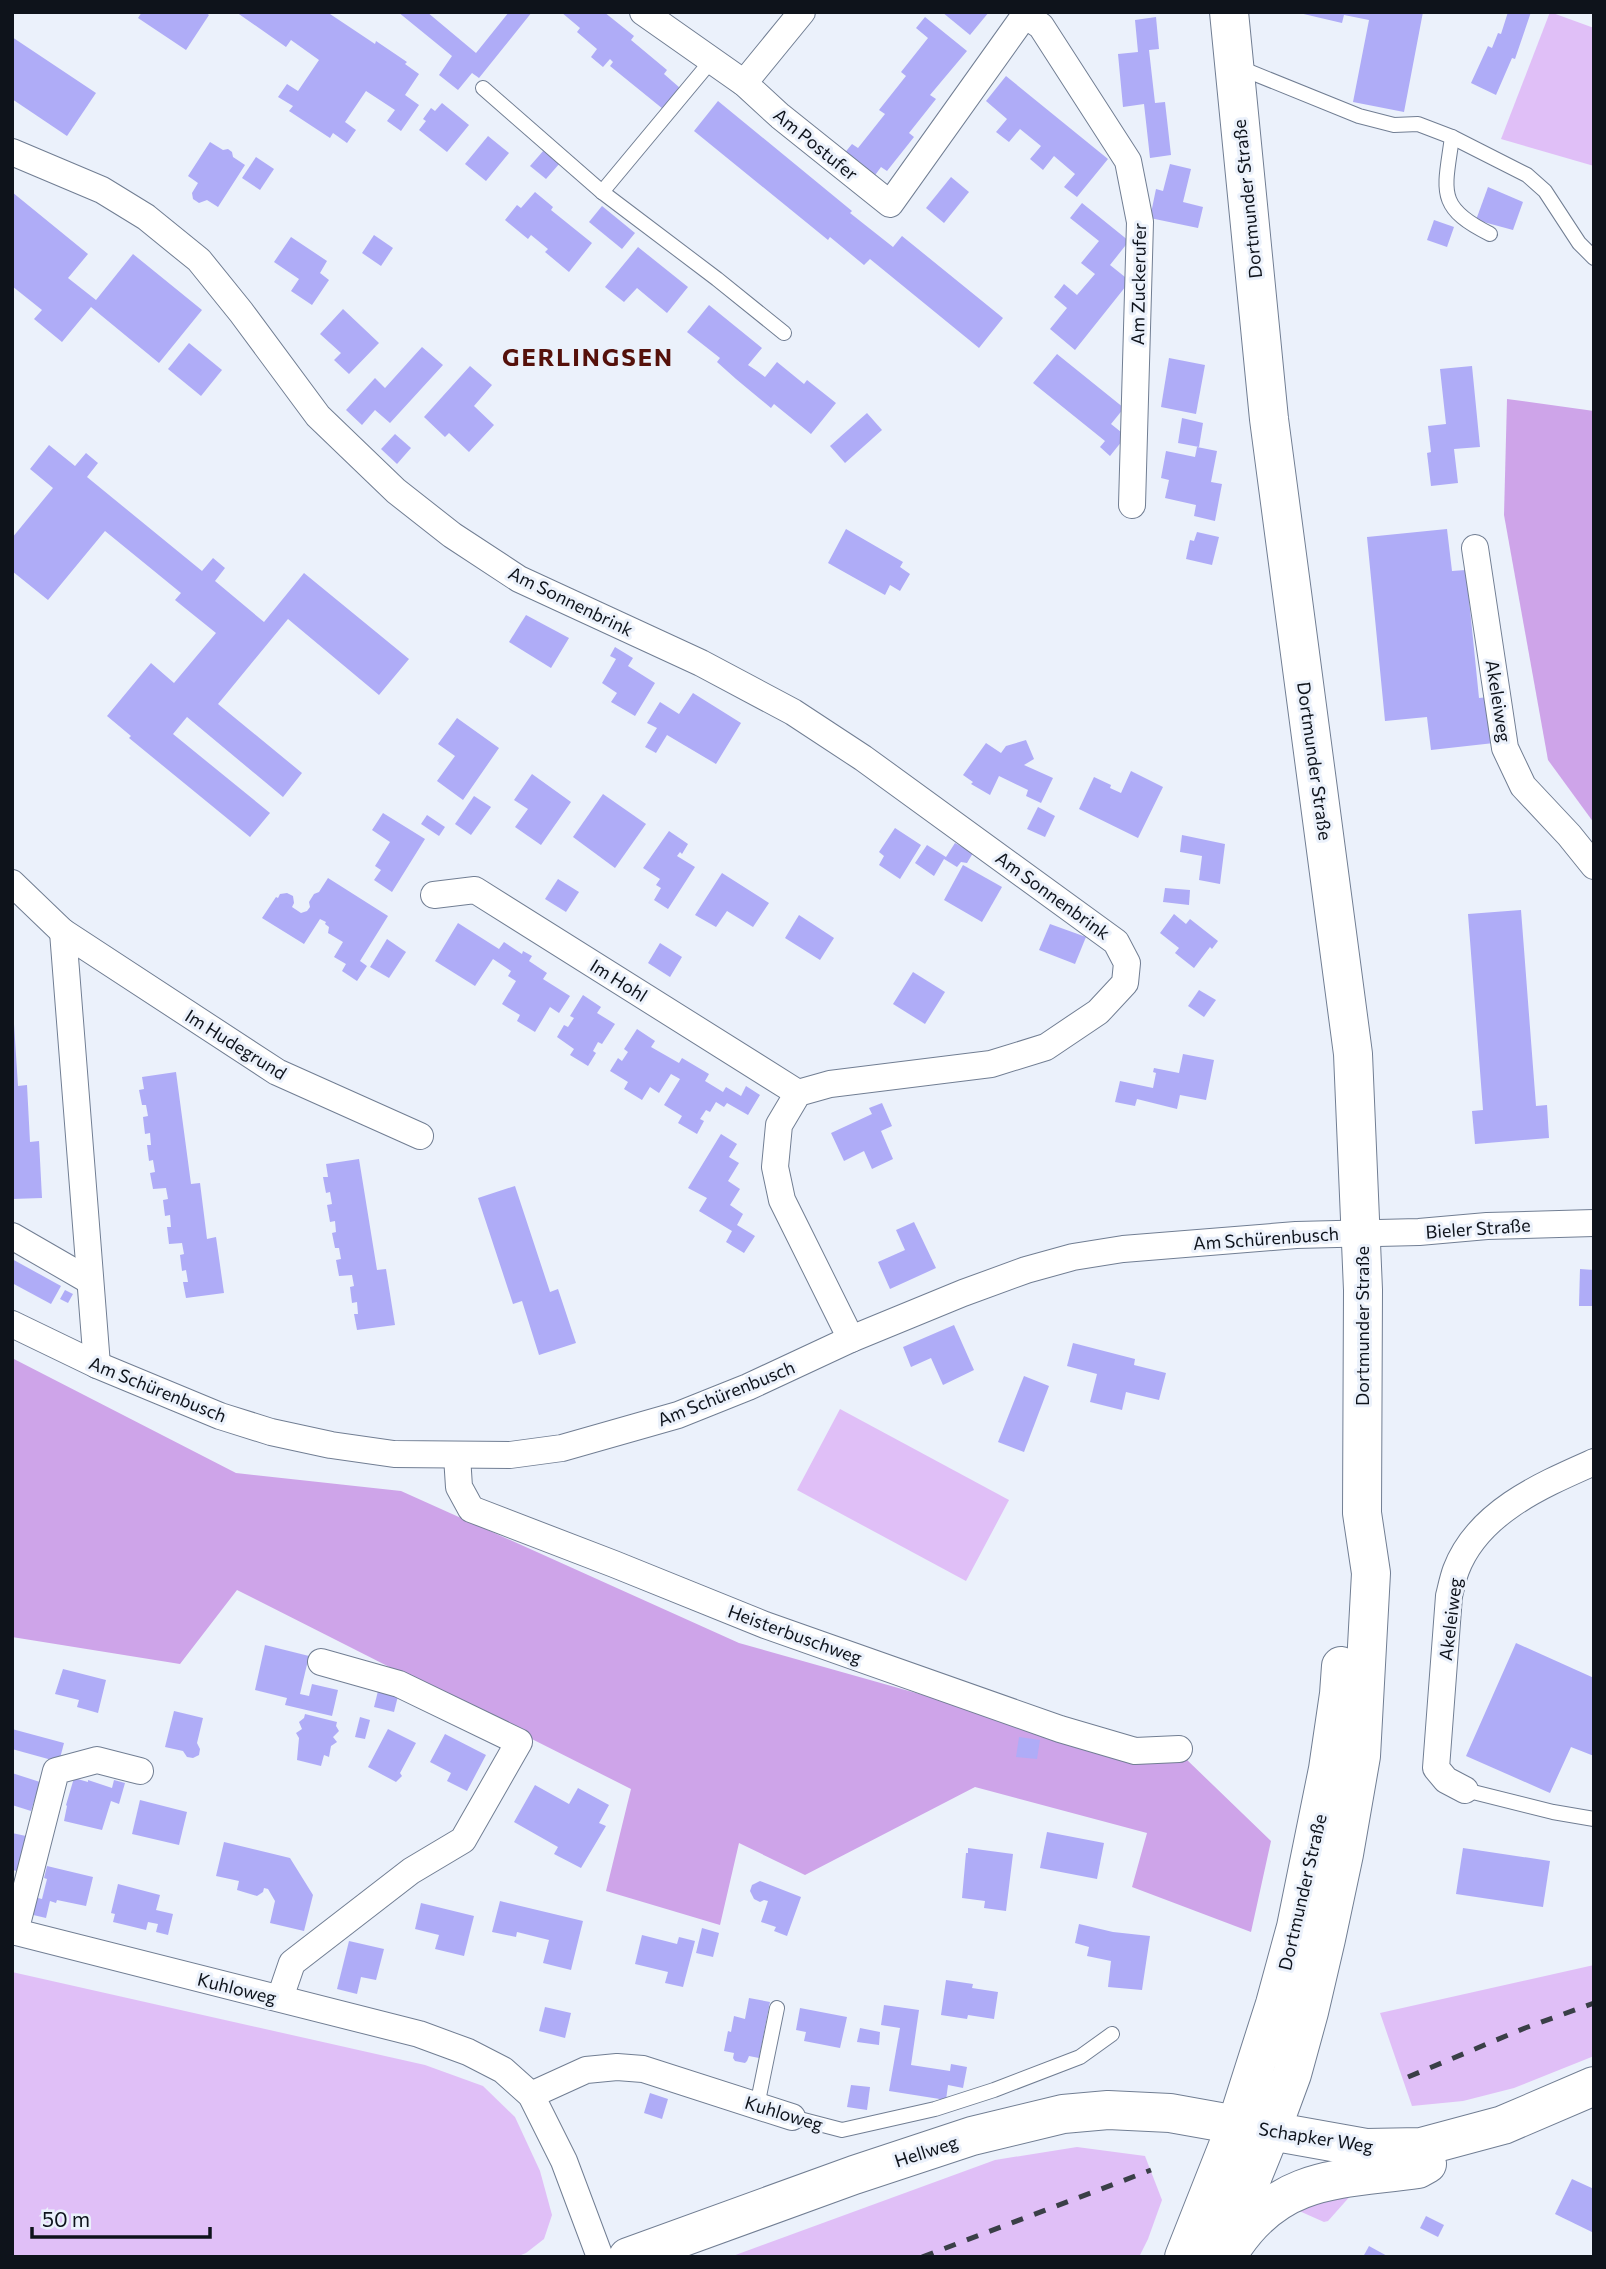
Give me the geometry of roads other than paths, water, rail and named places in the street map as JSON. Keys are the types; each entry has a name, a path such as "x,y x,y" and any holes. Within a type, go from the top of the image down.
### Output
{"main road":[{"name":"Dortmunder Straße","path":"1184,2257 1254,2127 1292,2074 1309,2012 1344,1854 1361,1756 1371,1573 1362,1513 1362,1232 1353,1054 1269,419 1229,12"},
{"name":"Schapker Weg","path":"1254,2127 1366,2148 1421,2147 1503,2125 1594,2086"},
{"name":"Hellweg","path":"628,2257 854,2175 972,2136 1063,2114 1108,2110 1170,2113 1254,2127"},
{"path":"1226,2257 1245,2229 1265,2210 1307,2186 1325,2180 1418,2169 1503,2125"},
{"name":"Dortmunder Straße","path":"1220,2257 1254,2127"}],"street":[{"name":"Am Postufer","path":"643,12 744,83 780,116 890,204"},
{"path":"744,83 802,12"},
{"name":"Am Zuckerufer","path":"890,204 1026,13 1041,26 1128,161 1140,222 1132,505"},
{"name":"Am Sonnenbrink","path":"12,152 102,190 146,217 199,260 318,416 396,491 452,535 519,579 701,663 793,712 863,758 1116,942 1127,963 1125,983 1098,1012 1046,1046 991,1064 830,1084 798,1093"},
{"name":"Akeleiweg","path":"1475,548 1505,748 1524,786 1570,835 1594,866"},
{"name":"Im Hudegrund","path":"12,883 63,932 277,1072 421,1136"},
{"name":"Im Hohl","path":"434,895 475,890 798,1093"},
{"path":"63,932 97,1365"},
{"path":"798,1093 779,1125 775,1167 782,1200 851,1339"},
{"name":"Bieler Straße","path":"1362,1232 1419,1233 1487,1226 1594,1223"},
{"name":"Am Schürenbusch","path":"12,1324 97,1365 220,1416 271,1432 331,1446 394,1454 510,1455 562,1448 678,1415 963,1293 1026,1270 1073,1257 1135,1248 1362,1232"},
{"path":"12,1236 90,1281"},
{"name":"Heisterbuschweg","path":"457,1456 459,1487 471,1509 765,1625 1060,1729 1135,1751 1179,1749"},
{"name":"Akeleiweg","path":"1465,1790 1446,1780 1436,1768 1449,1596 1456,1570 1468,1547 1491,1521 1550,1481 1594,1462"},
{"path":"280,1998 292,1963 411,1871 463,1840 519,1742 399,1684 321,1662"},
{"path":"14,1931 56,1771 97,1760 139,1771"},
{"name":"Kuhloweg","path":"14,1931 419,2034 468,2052 503,2070 530,2095 564,2161 600,2257"},
{"name":"Kuhloweg","path":"530,2095 586,2070 617,2067 643,2069 792,2117"}],"lane":[{"path":"602,192 711,61"},
{"path":"1234,66 1359,116 1394,125 1418,124 1452,137 1527,175 1545,191 1579,243 1594,258"},
{"path":"483,88 602,192 718,279 784,333"},
{"path":"1452,137 1445,190 1451,208 1471,225 1490,234"},
{"path":"1465,1790 1553,1812 1594,1819"},
{"path":"757,2106 777,2008"},
{"name":"Kuhloweg","path":"792,2117 842,2130 936,2109 995,2090 1080,2057 1112,2034"}],"railway":[{"path":"1408,2077 1525,2028 1594,2003"},
{"path":"922,2257 1151,2170"}],"district":[{"name":"GERLINGSEN","path":"588,356"}]}
